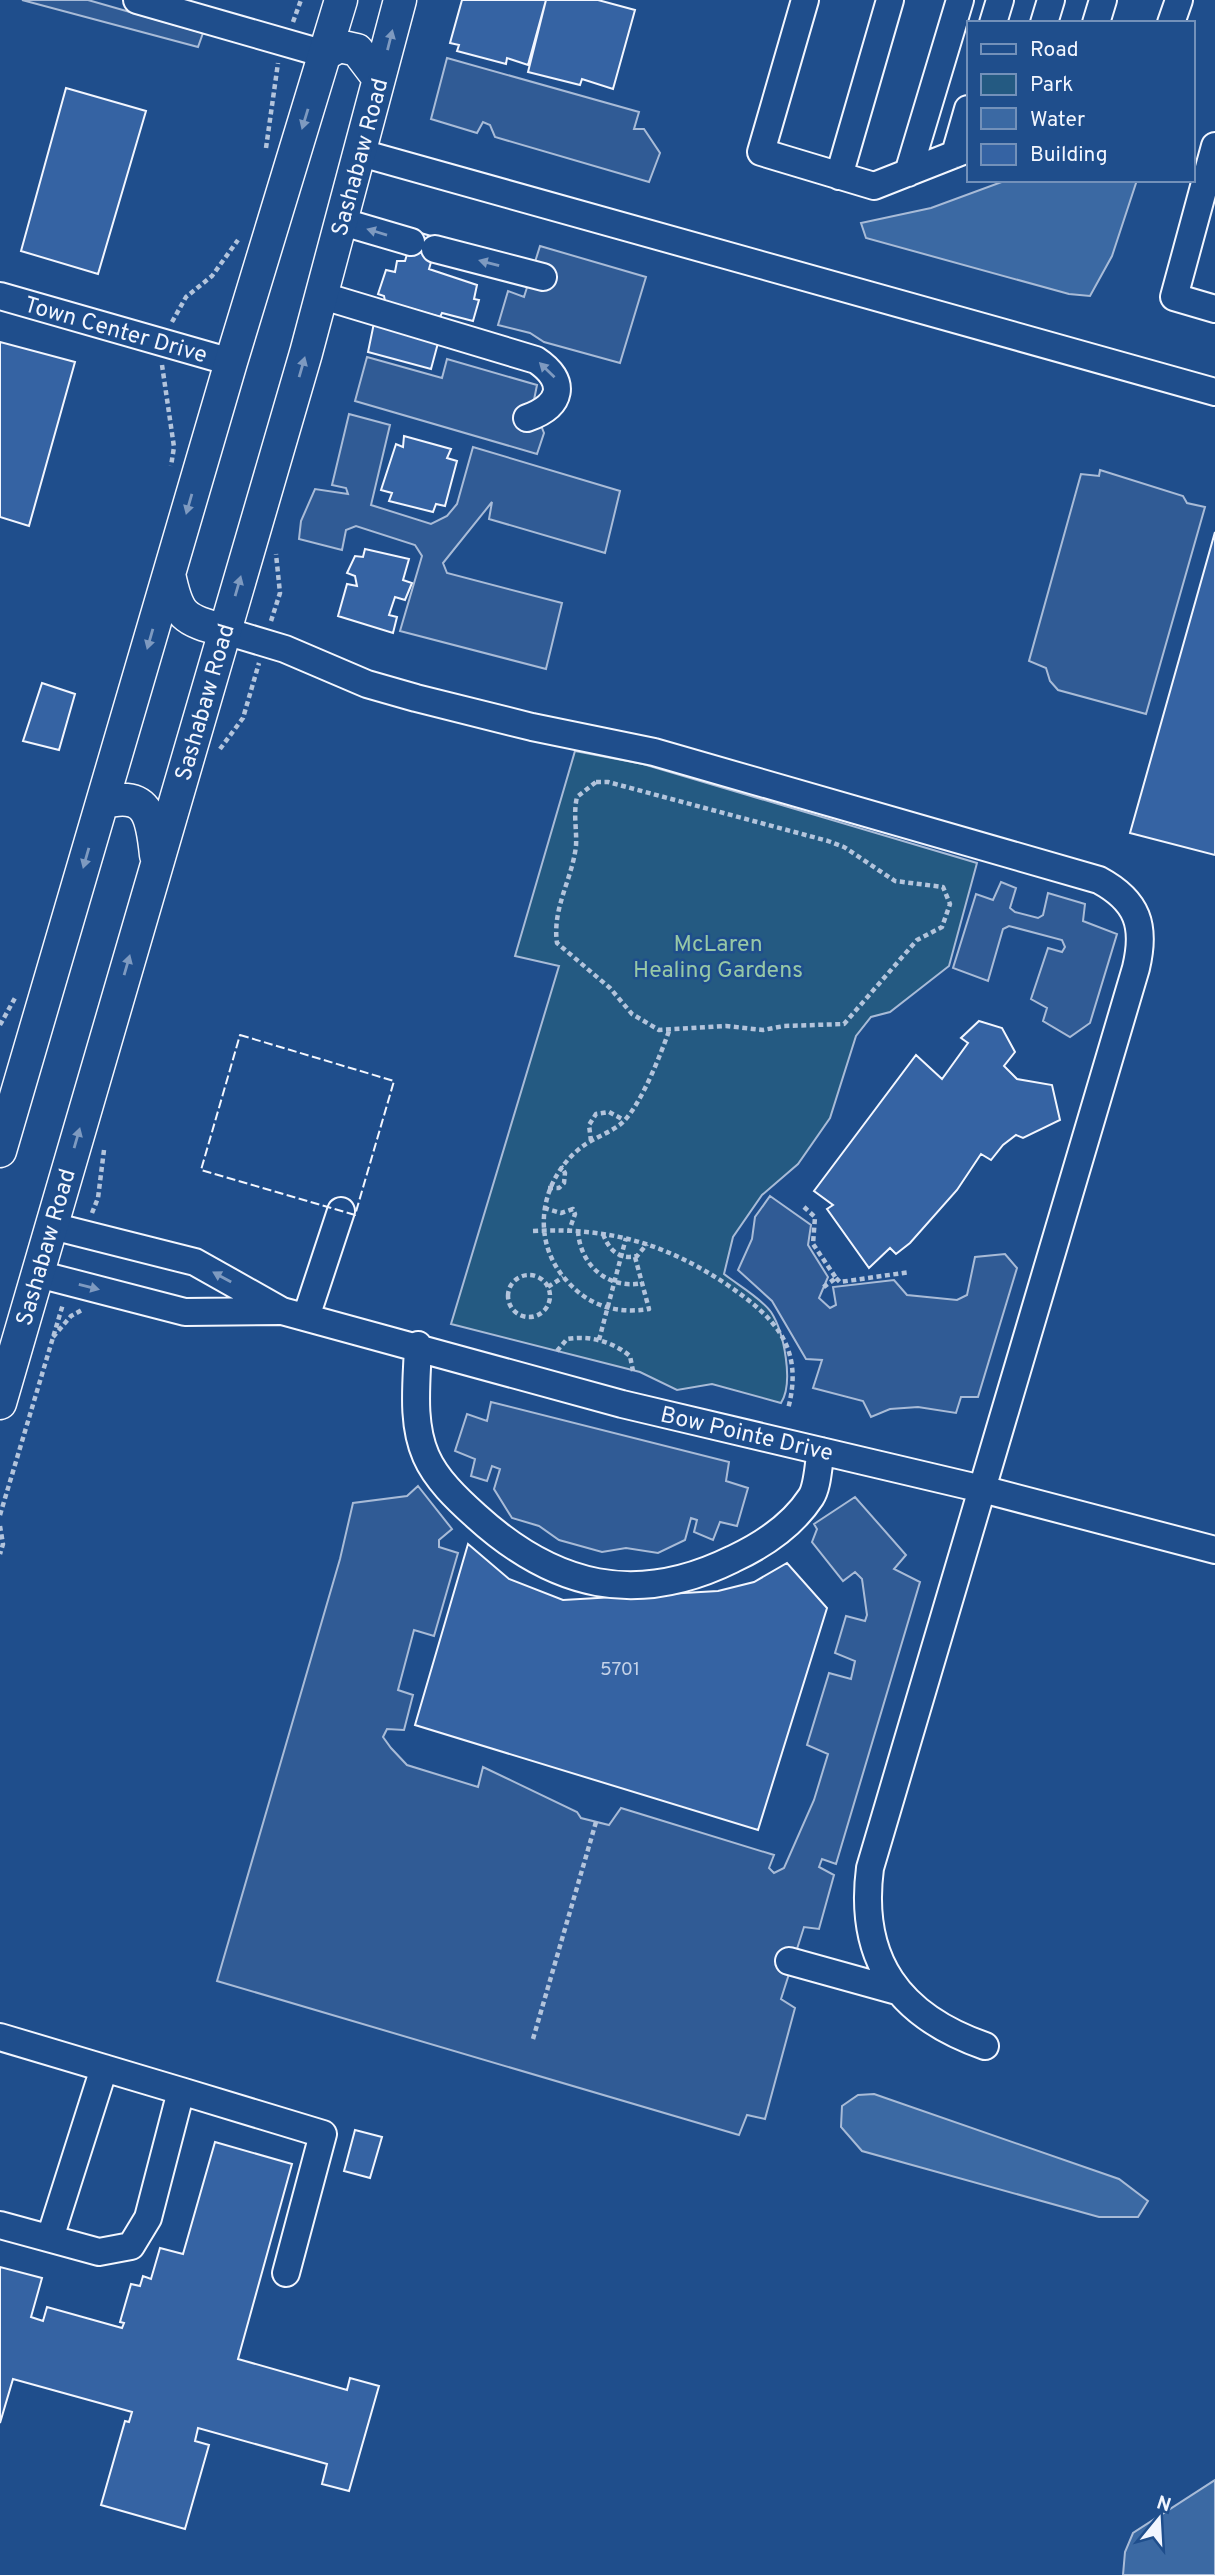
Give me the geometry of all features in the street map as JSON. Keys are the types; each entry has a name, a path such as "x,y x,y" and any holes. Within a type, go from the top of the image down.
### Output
{"main road":[{"path":"0,1151 231,362 341,0"},
{"name":"Sashabaw Road","path":"0,1402 323,296 400,0"},
{"path":"325,54 339,46 357,50 379,79"},
{"path":"169,574 175,603 184,616 225,631"},
{"path":"102,803 125,799 146,809 153,824 157,863"}],"street":[{"path":"137,0 325,54"},
{"path":"805,0 761,152 874,186 962,152 967,116"},
{"path":"839,176 890,0"},
{"path":"908,173 960,0"},
{"path":"994,21 1000,0"},
{"path":"1045,21 1051,0"},
{"path":"1097,21 1103,0"},
{"path":"1172,21 1179,0"},
{"path":"1215,146 1174,297 1215,309"},
{"path":"360,153 1215,392"},
{"path":"342,222 542,277"},
{"name":"Town Center Drive","path":"0,296 231,362"},
{"path":"323,296 536,360 550,369 556,379 557,390 553,403 545,412 527,418"},
{"path":"225,631 264,642 367,684 416,698 532,727 654,752 1098,880 1117,890 1132,907 1140,926 1141,948 1136,968 870,1868 866,1902 874,1944 897,1991 936,2026 985,2046"},
{"path":"294,1314 341,1211"},
{"name":"Bow Pointe Drive","path":"52,1226 195,1262 294,1314"},
{"name":"Bow Pointe Drive","path":"38,1274 185,1312 294,1314 418,1345 622,1404 982,1489 1215,1550"},
{"path":"418,1345 418,1429 425,1455 437,1475 460,1502 520,1552 554,1570 592,1582 619,1586 684,1580 753,1549 781,1531 812,1495 821,1451"},
{"path":"789,1961 897,1991"},
{"path":"0,2037 323,2134 286,2273"},
{"path":"50,2238 104,2068"},
{"path":"0,2225 99,2252 131,2246 148,2218 181,2091"}],"path":[{"path":"264,642 281,593 275,543"},
{"path":"596,782 621,785 828,841 844,847 895,881 943,887 947,891 950,904 942,928 917,940 844,1024 784,1026 763,1030 726,1026 669,1031 659,1030 632,1014 610,988 557,943 555,929 558,908 576,846 576,797 596,782"},
{"path":"635,1257 649,1309 608,1308 590,1301 563,1276 552,1258 545,1231 544,1208 548,1188 561,1166 591,1141 624,1121 634,1106 669,1031"},
{"path":"591,1141 589,1125 596,1114 609,1112 624,1121"},
{"path":"548,1188 559,1188 564,1183 565,1173 561,1166"},
{"path":"804,1207 815,1217 813,1244 841,1282 910,1272"},
{"path":"544,1208 561,1213 573,1209 575,1214 569,1231"},
{"path":"533,1231 603,1234 648,1244 685,1257 768,1316 782,1334 792,1360 788,1409"},
{"path":"578,1231 586,1260 603,1277 614,1283 642,1283"},
{"path":"603,1234 608,1246 621,1256 635,1257 648,1244"},
{"path":"599,1340 626,1238"},
{"path":"523,1276 537,1277 548,1287 548,1306 538,1316 518,1314 509,1304 509,1290 523,1276"},
{"path":"548,1287 563,1276"},
{"path":"821,1289 836,1278"},
{"path":"557,1351 568,1339 599,1340 630,1356 633,1371"},
{"path":"0,1526 3,1544 0,1554"},
{"path":"533,2039 596,1822"}],"green space":[{"name":"McLaren Healing Gardens","path":"575,751 643,764 977,863 949,966 890,1012 871,1017 856,1036 830,1118 798,1164 762,1195 733,1237 724,1274 761,1302 776,1321 787,1371 785,1394 781,1403 712,1384 677,1390 640,1372 451,1324 559,966 515,956"}],"shaded area":[{"path":"22,0 88,0 203,33 198,47"},
{"path":"447,58 639,112 634,129 644,129 660,153 649,182 495,137 490,125 483,122 477,133 431,119"},
{"path":"540,246 646,277 620,363 544,342 530,333 498,325 508,291 524,297"},
{"path":"367,357 442,378 447,359 537,385 533,405 544,433 537,454 355,401"},
{"path":"349,414 390,425 371,505 431,524 447,516 457,504 473,447 620,491 605,553 489,519 492,502 443,563 447,573 562,603 546,669 400,631 422,556 415,545 356,526 346,530 342,550 299,539 301,521 315,489 348,494 346,488 332,485"},
{"path":"1100,470 1183,496 1187,503 1205,507 1146,714 1058,690 1050,681 1046,668 1029,661 1081,474 1099,476"},
{"path":"1001,882 1016,888 1010,908 1015,912 1038,918 1043,915 1048,893 1085,904 1083,921 1117,934 1090,1023 1070,1037 1043,1021 1047,1008 1031,999 1048,948 1062,952 1065,947 1062,940 1009,926 1003,929 988,981 953,968 976,894 993,900"},
{"path":"770,1196 811,1225 808,1245 828,1277 819,1298 830,1308 836,1305 833,1287 894,1280 907,1295 957,1300 967,1295 975,1257 1005,1254 1017,1268 978,1397 961,1397 956,1413 918,1407 890,1409 871,1417 863,1401 813,1388 822,1360 806,1359 772,1301 738,1270 752,1239 755,1217"},
{"path":"491,1402 729,1462 726,1481 748,1488 737,1526 720,1522 713,1540 694,1532 697,1520 691,1518 685,1540 658,1553 626,1548 602,1552 559,1540 539,1526 512,1518 494,1489 500,1469 492,1466 487,1481 471,1476 475,1459 455,1451 467,1414 487,1421"},
{"path":"418,1486 452,1529 439,1540 439,1547 458,1553 434,1636 414,1630 398,1690 413,1695 404,1730 387,1729 383,1737 391,1748 407,1765 478,1787 483,1767 577,1812 581,1818 609,1825 621,1808 774,1855 769,1868 774,1873 784,1868 814,1800 828,1754 807,1745 829,1673 851,1679 855,1661 835,1653 846,1616 865,1621 867,1615 862,1579 855,1572 843,1581 812,1542 817,1529 814,1524 855,1497 906,1555 894,1569 920,1582 836,1864 822,1859 819,1867 834,1875 819,1929 804,1927 781,1999 795,2008 765,2119 747,2115 739,2135 217,1981 340,1559 353,1503 407,1496"}],"water":[{"path":"1002,182 1136,182 1112,256 1090,296 1069,294 866,238 861,223 931,208"},
{"path":"874,2094 1119,2179 1148,2201 1138,2217 1099,2217 862,2151 841,2127 842,2106 858,2095"},
{"path":"1215,2480 1215,2575 1123,2575 1125,2552 1133,2533"}],"building":[{"path":"462,0 546,0 528,65 507,58 506,64 457,51 459,45 450,43"},
{"path":"546,0 598,0 635,10 613,89 582,79 580,85 528,72"},
{"path":"66,88 146,111 98,274 21,251"},
{"path":"414,231 438,238 429,269 477,285 474,299 479,300 473,321 442,313 440,317 385,301 384,296 378,294 386,270 395,272 397,261 405,261"},
{"path":"374,323 438,343 431,369 368,352"},
{"path":"0,342 75,362 29,526 0,517"},
{"path":"404,436 451,449 447,458 457,461 445,506 436,504 433,512 389,501 392,493 381,490 396,444 403,447"},
{"path":"1215,532 1215,855 1130,833"},
{"path":"365,549 409,559 403,580 412,583 405,600 395,597 389,615 397,617 393,633 338,616 347,584 357,586 355,576 347,573 355,556 363,557"},
{"path":"42,683 75,694 59,750 23,741"},
{"path":"979,1021 1002,1028 1015,1052 1004,1066 1017,1079 1052,1085 1060,1120 1023,1138 1016,1135 1003,1145 991,1160 981,1154 957,1190 910,1243 896,1254 890,1248 869,1268 827,1209 833,1205 814,1191 916,1055 942,1079 968,1043 961,1038"},
{"path":"468,1544 509,1579 563,1600 718,1591 754,1582 787,1563 827,1608 758,1830 415,1725"},
{"path":"355,2130 382,2137 370,2178 344,2171"},
{"path":"215,2142 292,2164 238,2359 347,2390 350,2378 379,2386 349,2491 322,2484 327,2464 198,2428 195,2441 209,2445 185,2529 101,2505 125,2421 129,2422 132,2412 13,2379 0,2423 0,2267 42,2278 31,2317 43,2321 47,2307 122,2328 124,2323 120,2322 131,2284 140,2286 143,2276 151,2279 160,2248 183,2254"}],"fence":[{"path":"240,1035 394,1081 355,1215 201,1170 240,1035"}]}
